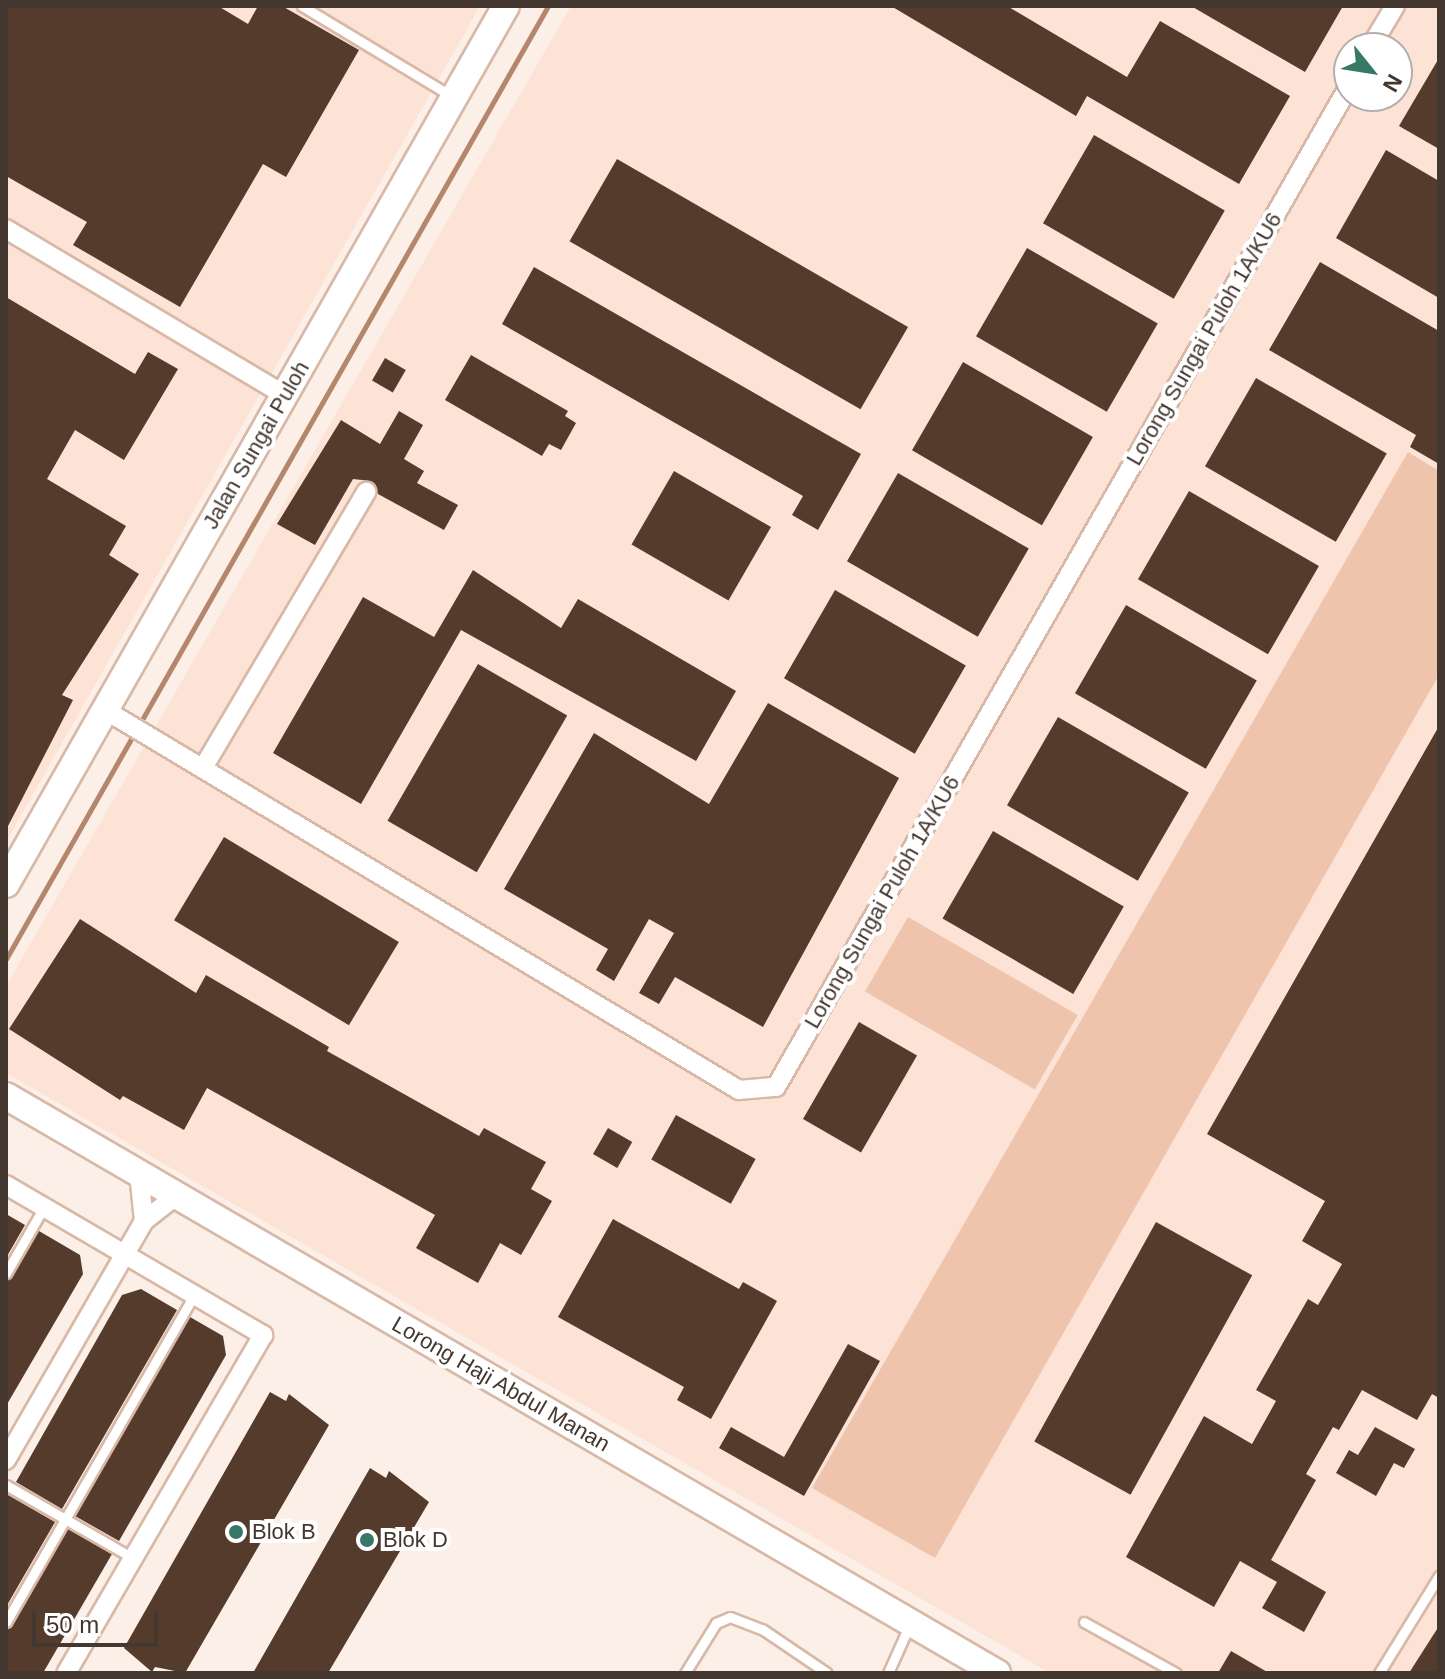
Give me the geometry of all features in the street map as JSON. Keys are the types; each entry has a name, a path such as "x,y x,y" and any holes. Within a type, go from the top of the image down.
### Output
{"street":[{"name":"Jalan Sungai Puloh","path":"6,884 114,716 285,395 506,6"},
{"path":"1380,32 1395,6"},
{"name":"Lorong Sungai Puloh 1A/KU6","path":"114,716 739,1090 776,1087 1334,112"},
{"path":"6,229 285,395"},
{"path":"203,768 366,492"},
{"name":"Lorong Haji Abdul Manan","path":"6,1096 997,1673"},
{"path":"139,1173 144,1221"},
{"path":"6,1185 263,1335 66,1673"},
{"path":"6,1460 144,1221 177,1195"}],"lane":[{"path":"302,6 454,97"},
{"path":"6,1273 44,1207"},
{"path":"6,1622 194,1295"},
{"path":"6,1485 133,1558"},
{"path":"1382,1672 1439,1576"},
{"path":"685,1673 716,1623 730,1617 762,1629 827,1673"},
{"path":"890,1672 911,1629 905,1619"},
{"path":"1084,1622 1176,1673"}],"shaded area":[{"path":"6,6 480,6 6,842"},
{"path":"571,6 1439,6 1439,1673 1050,1673 6,1073 6,986"},
{"path":"1408,452 1439,471 1439,675 935,1558 812,1488"},
{"path":"908,917 1078,1015 1035,1089 865,991"}],"building":[{"path":"6,6 218,6 248,24 258,6 282,6 359,50 286,177 263,164 180,307 73,245 87,222 6,176"},
{"path":"891,6 1007,6 1127,77 1160,21 1290,96 1239,184 1087,96 1076,116"},
{"path":"1191,6 1343,6 1305,72"},
{"path":"1439,58 1439,149 1399,126 1407,112 1413,112 1413,102"},
{"path":"1094,135 1225,210 1174,299 1043,223"},
{"path":"1386,150 1439,181 1439,298 1336,238"},
{"path":"617,159 908,327 860,409 570,241"},
{"path":"1027,248 1158,323 1107,412 976,336"},
{"path":"1320,262 1439,331 1439,464 1410,447 1416,435 1269,350"},
{"path":"534,267 861,454 818,530 792,515 803,496 502,324"},
{"path":"6,297 135,374 148,352 178,369 124,460 75,430 47,479 126,526 109,555 139,574 62,695 73,700 6,830"},
{"path":"471,355 568,411 565,416 576,423 561,450 549,444 542,456 445,400"},
{"path":"385,358 406,370 393,393 372,381"},
{"path":"963,362 1093,437 1042,525 912,450"},
{"path":"1256,378 1387,454 1336,542 1205,466"},
{"path":"399,411 423,425 404,459 424,471 417,483 458,505 444,530 378,494 371,481 353,479 315,545 277,524 341,420 380,444"},
{"path":"674,471 771,527 728,601 632,545"},
{"path":"898,473 1029,548 978,637 847,561"},
{"path":"1189,491 1319,566 1268,654 1138,579"},
{"path":"473,570 561,628 578,599 736,691 696,761 461,630 361,804 273,753 363,597 434,637"},
{"path":"835,590 966,666 915,754 784,678"},
{"path":"1126,605 1257,681 1206,769 1075,693"},
{"path":"478,664 567,715 477,872 388,821"},
{"path":"768,703 899,778 763,1027 675,977 659,1004 639,993 674,933 649,919 614,981 596,970 608,949 504,889 594,733 709,804"},
{"path":"1058,717 1189,792 1138,881 1007,805"},
{"path":"1439,726 1439,1398 1432,1394 1417,1420 1362,1390 1339,1430 1333,1427 1306,1474 1316,1480 1271,1560 1326,1592 1304,1632 1262,1608 1277,1582 1240,1561 1214,1607 1126,1557 1204,1416 1252,1444 1276,1401 1256,1390 1308,1299 1318,1305 1342,1264 1302,1241 1325,1201 1207,1134"},
{"path":"993,831 1124,906 1073,994 942,918"},
{"path":"224,837 399,942 349,1025 174,920"},
{"path":"80,919 196,993 206,975 329,1047 327,1051 479,1136 484,1128 546,1162 531,1189 552,1201 521,1255 500,1243 478,1283 416,1248 435,1215 207,1088 184,1130 123,1096 120,1100 9,1029"},
{"path":"859,1022 917,1056 861,1152 803,1119"},
{"path":"676,1115 756,1159 731,1204 651,1160"},
{"path":"608,1128 632,1142 617,1168 593,1154"},
{"path":"6,1214 25,1225 6,1258"},
{"path":"613,1219 739,1289 743,1282 777,1301 711,1419 677,1400 684,1387 558,1317"},
{"path":"1156,1222 1252,1275 1131,1495 1034,1442"},
{"path":"39,1231 80,1255 83,1274 6,1406 6,1280"},
{"path":"141,1289 177,1310 62,1509 16,1482 122,1295"},
{"path":"190,1317 223,1336 226,1355 119,1541 75,1516"},
{"path":"848,1344 880,1361 804,1496 719,1448 731,1427 784,1457"},
{"name":"Blok B","path":"270,1392 286,1401 289,1394 329,1425 185,1673 155,1667 152,1672 124,1648"},
{"path":"1375,1427 1415,1449 1404,1468 1394,1463 1376,1496 1336,1473 1349,1450 1358,1455"},
{"name":"Blok D","path":"370,1468 386,1478 389,1471 429,1502 328,1673 253,1673"},
{"path":"8,1495 55,1522 6,1607 6,1499"},
{"path":"68,1529 112,1554 43,1673 6,1673 6,1629"},
{"path":"1439,1626 1439,1673 1409,1673"},
{"path":"1231,1651 1269,1673 1218,1673"}],"waterway":[{"path":"139,725 548,6"},
{"path":"6,959 134,734"}],"place":[{"name":"Blok B","path":"236,1532"},
{"name":"Blok D","path":"367,1540"}]}
